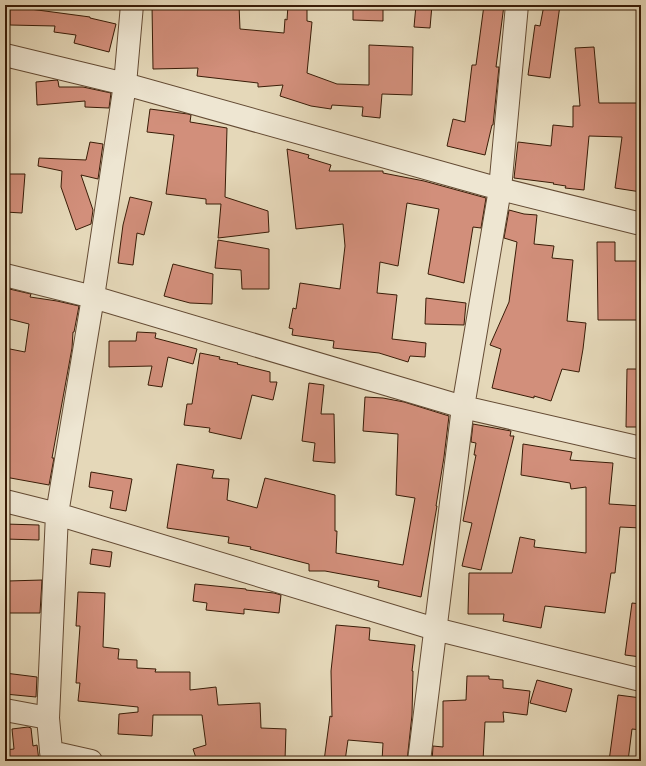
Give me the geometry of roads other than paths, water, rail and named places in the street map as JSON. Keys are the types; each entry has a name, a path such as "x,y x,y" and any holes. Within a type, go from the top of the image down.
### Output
{"street":[{"path":"91,761 52,756 48,718 57,514 93,297 125,84 132,5"},
{"path":"419,761 463,407 500,189 517,5"},
{"path":"5,55 125,84 500,189 641,224"},
{"path":"5,275 93,297 463,407 641,448"},
{"path":"5,501 57,514 435,629 641,680"},
{"path":"5,710 48,718"}]}
